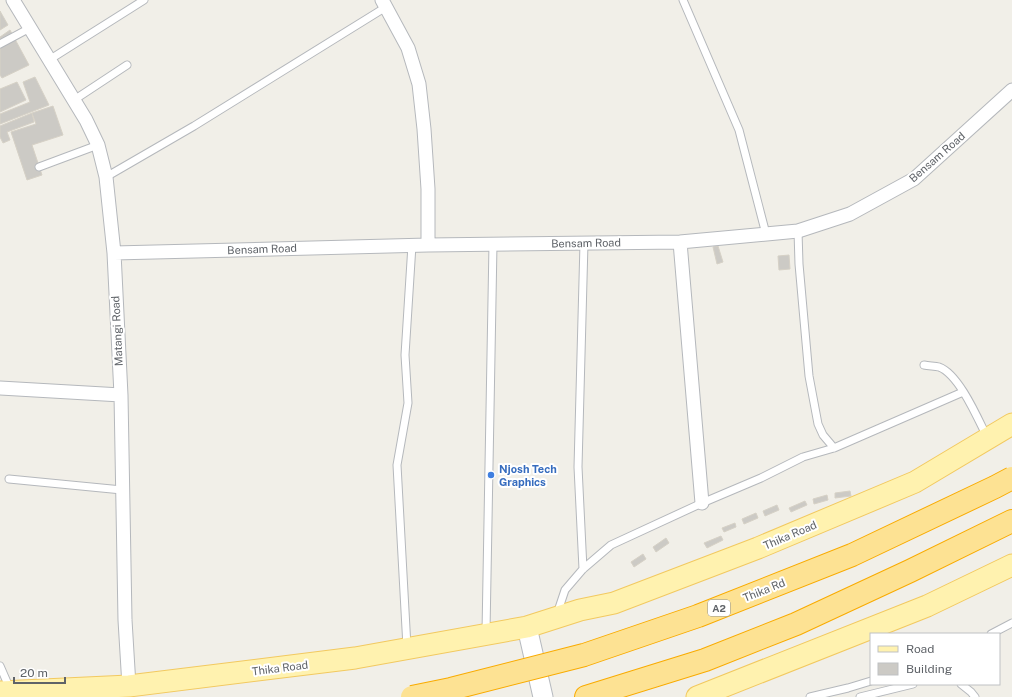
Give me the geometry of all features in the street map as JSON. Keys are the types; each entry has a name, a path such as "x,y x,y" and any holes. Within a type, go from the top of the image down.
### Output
{"highway":[{"name":"Thika Rd","path":"412,697 451,689 584,655 698,616 852,556 1012,478"},
{"path":"586,697 705,660 796,624 910,571 1012,521"}],"main road":[{"name":"Thika Road","path":"6,691 129,686 355,658 526,627 580,610 614,603 765,546 915,482 1012,424"},
{"path":"697,697 927,606 1012,565"},
{"path":"526,627 543,697"}],"street":[{"name":"Matangi Road","path":"13,0 86,120 98,145 106,177 114,253 121,395 125,620 129,686"},
{"path":"384,4 408,48 419,84 424,128 428,189 428,245"},
{"name":"Bensam Road","path":"114,253 412,245 680,242 798,231 850,214 914,179 1012,90"},
{"path":"680,242 702,503"},
{"path":"0,388 121,395"}],"lane":[{"path":"49,60 144,0"},
{"path":"684,0 739,130 766,234"},
{"path":"106,177 194,126 384,4"},
{"path":"0,44 30,28"},
{"path":"74,100 127,65"},
{"path":"39,167 98,145"},
{"path":"798,231 799,264 809,376 818,424 823,435 834,448"},
{"path":"583,569 578,467 584,243"},
{"path":"486,634 493,244"},
{"path":"407,649 397,465 408,403 404,355 412,245"},
{"path":"924,365 940,368 954,378 988,438"},
{"path":"556,618 565,590 583,569 611,545 803,458 834,448 963,392"},
{"path":"9,479 122,490"},
{"path":"994,633 1011,626"},
{"path":"0,666 6,691"},
{"path":"810,697 870,681"},
{"path":"860,697 909,685"},
{"path":"962,685 975,697"}],"building":[{"path":"0,11 8,25 0,30"},
{"path":"10,30 29,65 2,78 0,75 0,37"},
{"path":"35,77 49,105 0,124 0,114 30,102 23,82"},
{"path":"17,82 26,100 0,112 0,89"},
{"path":"53,106 63,135 32,145 42,175 27,180 11,132 36,124 32,113"},
{"path":"32,113 34,122 7,132 10,140 3,143 0,137 0,126"},
{"path":"718,246 723,262 717,264 713,247"},
{"path":"789,255 790,269 779,270 778,256"},
{"path":"850,491 851,496 835,498 835,493"},
{"path":"827,495 828,500 814,504 813,499"},
{"path":"805,501 807,505 791,512 789,508"},
{"path":"777,505 779,510 765,516 763,511"},
{"path":"756,513 758,518 744,524 742,519"},
{"path":"735,523 736,527 724,532 722,528"},
{"path":"721,536 723,540 707,548 704,543"},
{"path":"666,538 669,543 656,552 653,547"},
{"path":"643,554 646,559 634,567 631,562"}],"place":[{"name":"Njosh Tech Graphics","path":"491,475"}]}
